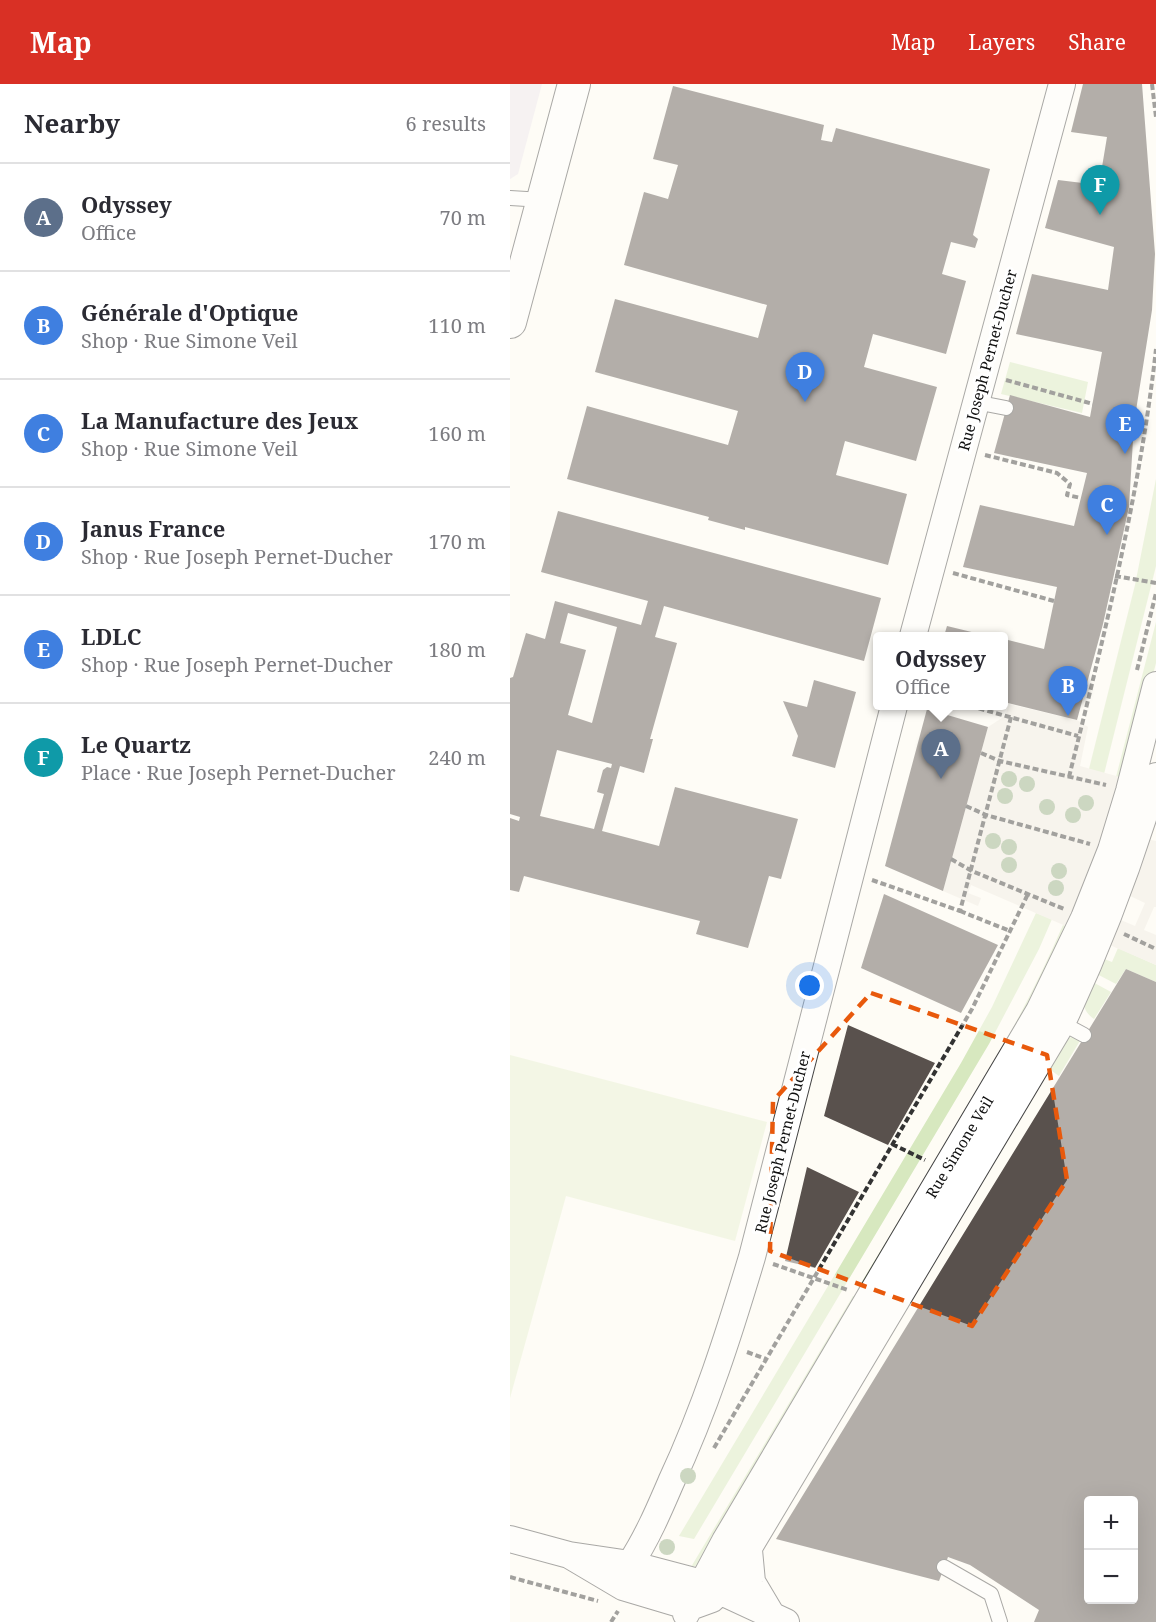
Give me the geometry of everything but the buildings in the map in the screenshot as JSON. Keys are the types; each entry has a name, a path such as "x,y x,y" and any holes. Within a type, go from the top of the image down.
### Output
{"street":[{"path":"510,322 574,84"},
{"name":"Rue Joseph Pernet-Ducher","path":"914,632 1062,84"},
{"name":"Rue Simone Veil","path":"712,1587 1040,1011 1066,957 1111,850 1118,788 1145,681"},
{"name":"Rue Joseph Pernet-Ducher","path":"630,1564 648,1533 699,1420 752,1257 893,710"},
{"name":"Rue Simone Veil","path":"686,1615 748,1550 1073,1029 1156,776"},
{"path":"510,1539 569,1555 630,1564 712,1587 778,1618"},
{"path":"748,1550 752,1582 778,1618"},
{"path":"569,1555 623,1587 686,1615"}],"lane":[{"path":"510,198 543,200"},
{"path":"975,402 1006,408"},
{"path":"1066,957 1066,983 1051,1011 1052,1017 1073,1029"},
{"path":"944,1568 992,1593 1000,1622"}],"path":[{"path":"1152,84 1156,117"},
{"path":"1069,777 1115,576 1154,390 1156,349"},
{"path":"982,374 1093,404"},
{"path":"964,449 1057,473 1070,484 1067,495 1081,498"},
{"path":"933,566 1054,601"},
{"path":"1115,576 1156,583"},
{"path":"1145,681 1156,593"},
{"path":"987,710 1078,736"},
{"path":"960,911 1011,717"},
{"path":"981,753 1000,761 1118,788"},
{"path":"1109,775 1118,788"},
{"path":"1102,795 1118,788"},
{"path":"966,806 986,815 1111,850"},
{"path":"1082,854 1089,833"},
{"path":"951,859 972,871 1063,909"},
{"path":"851,873 1010,931"},
{"path":"713,1451 816,1279 972,1009 1028,894"},
{"path":"1060,915 1066,898"},
{"path":"892,1144 926,1161"},
{"path":"920,1171 932,1151"},
{"path":"752,1257 849,1291"},
{"path":"843,1301 855,1281"},
{"path":"510,1577 620,1608 611,1622"}],"highlighted area":[{"path":"871,993 1047,1055 1067,1180 972,1326 770,1251 773,1101"}],"shaded area":[{"path":"510,84 542,84 518,174 510,179"},
{"path":"1009,704 1077,720 1088,727 1080,766 1156,787 1146,839 1156,841 1156,907 1144,930 1156,935 1156,965 971,885 968,893 981,898 978,906 943,891 988,727 1005,716","holes":["1126,894 1145,903 1135,926 1116,918"]}],"green space":[{"path":"1010,362 1088,382 1082,413 1001,394"},
{"path":"1156,479 1156,566 1104,774 1089,769 1135,585"},
{"path":"1156,622 1156,663 1126,779 1116,777"},
{"path":"1036,913 1052,919 1039,949 989,1044 694,1539 679,1536 961,1063 992,1007"},
{"path":"1063,925 1072,929 865,1294 857,1290 1018,1019"},
{"path":"1118,948 1156,965 1156,982 1126,969 1116,984 1093,972 1099,957 1112,962"},
{"path":"1089,980 1111,992 1094,1019 1084,1006 1084,996"},
{"path":"1067,1038 1081,1039 1059,1076 1045,1066"},
{"path":"510,1055 767,1122 735,1241 566,1196 510,1398"},
{"path":"853,1296 862,1300 699,1565 691,1567"}],"place":[{"name":"Le Quartz","path":"1100,215"},
{"name":"Janus France","path":"805,402"},
{"name":"LDLC","path":"1125,454"},
{"name":"La Manufacture des Jeux","path":"1107,535"},
{"name":"Générale d'Optique","path":"1068,716"},
{"name":"Odyssey","path":"941,779"}]}
